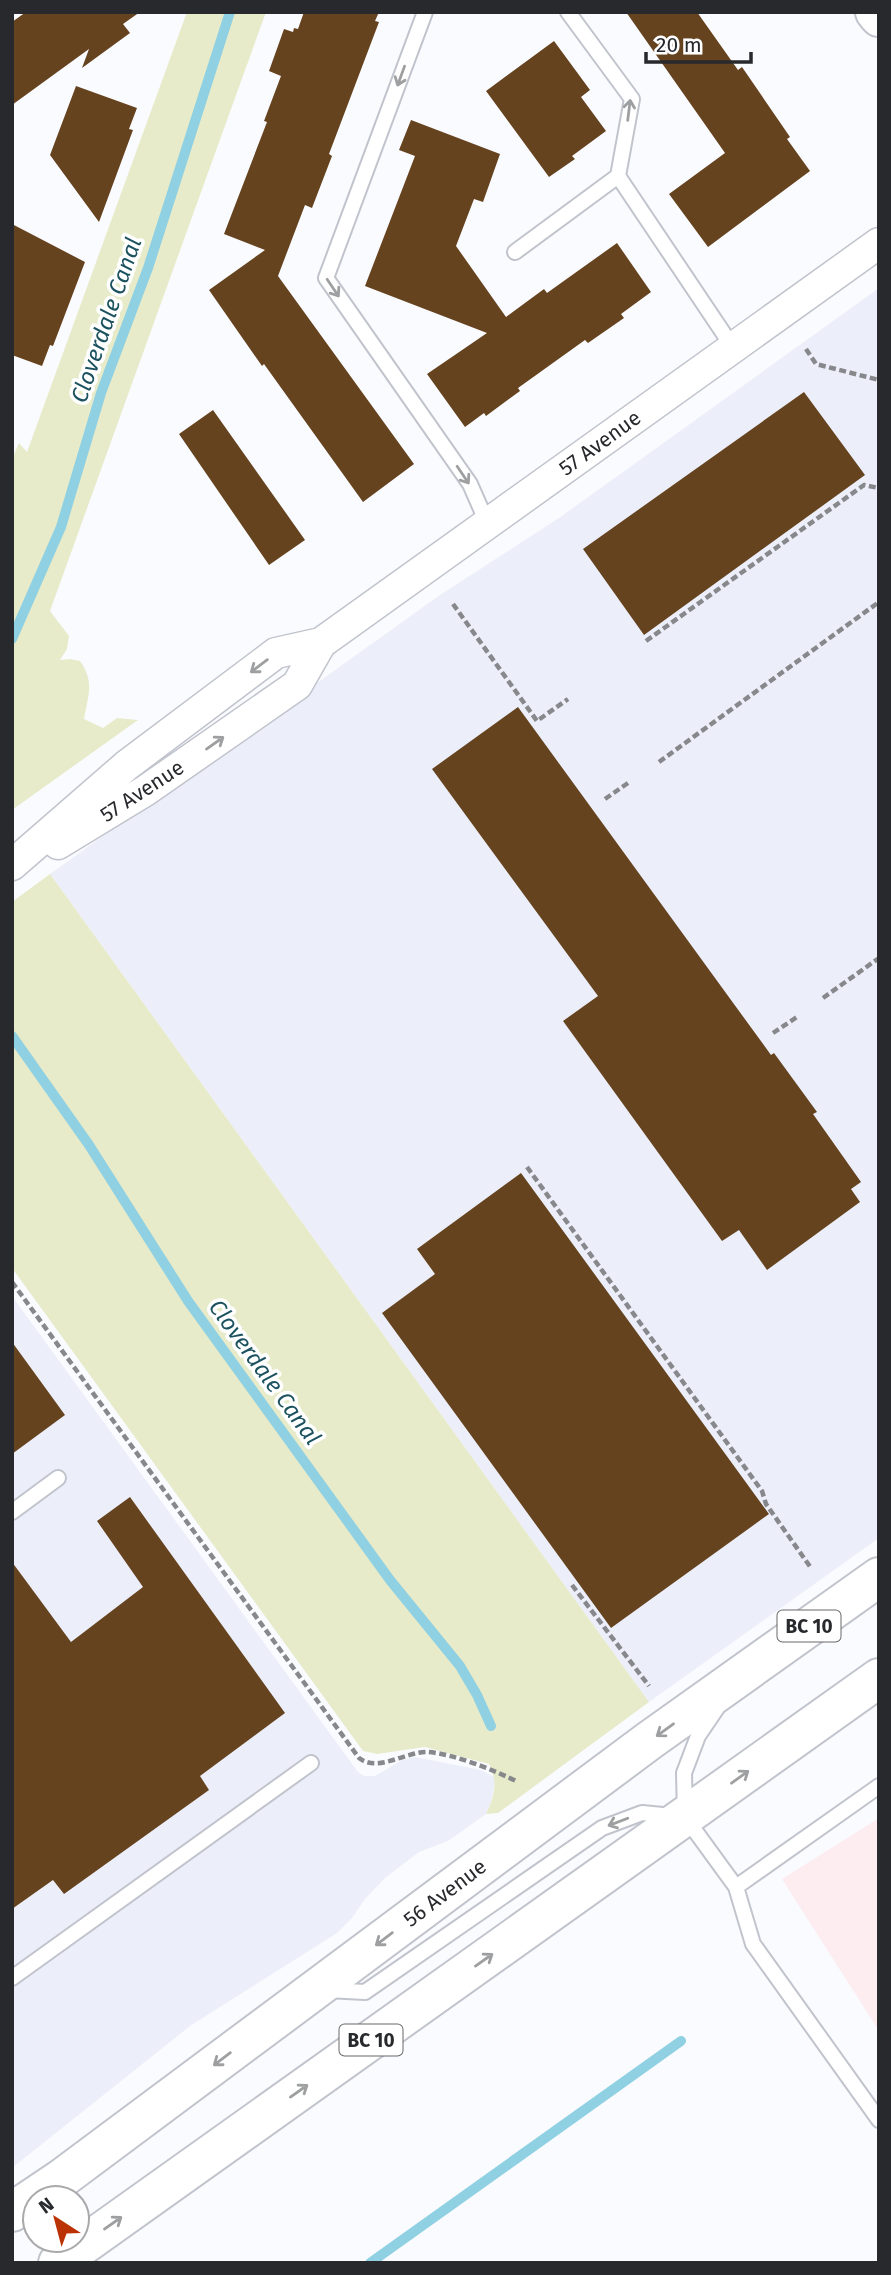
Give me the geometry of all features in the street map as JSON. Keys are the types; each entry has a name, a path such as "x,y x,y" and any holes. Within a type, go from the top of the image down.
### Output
{"highway":[{"path":"876,12 879,17"},
{"name":"56 Avenue","path":"12,2212 61,2179 740,1675 879,1577"},
{"name":"BC 10","path":"58,2263 879,1678"}],"street":[{"name":"57 Avenue","path":"12,865 127,765 276,653 321,643 879,243"},
{"name":"57 Avenue","path":"12,871 145,791 298,685 321,643"}],"lane":[{"path":"425,12 326,278 470,484 488,525"},
{"path":"515,252 618,176 632,99 568,12"},
{"path":"618,176 734,349"},
{"path":"12,1512 58,1478"},
{"path":"740,1675 698,1736 684,1773 685,1817 736,1887 753,1944 879,2120"},
{"path":"12,1978 311,1763"},
{"path":"736,1887 879,1786"},
{"path":"316,1989 365,1992 601,1828 642,1813 685,1817"}],"path":[{"path":"806,349 816,364 879,380"},
{"path":"646,641 864,485 878,488 879,481"},
{"path":"659,762 879,602"},
{"path":"453,604 537,721 568,699"},
{"path":"605,799 628,783"},
{"path":"823,998 879,958"},
{"path":"773,1033 797,1017"},
{"path":"527,1167 762,1491 766,1504 811,1568"},
{"path":"12,1282 359,1758 375,1764 410,1753 428,1752 472,1763 518,1782"},
{"path":"572,1585 649,1686"}],"shaded area":[{"path":"879,288 879,1538 649,1702 50,874 440,595 559,518"},
{"path":"12,1296 358,1772 364,1776 375,1776 402,1760 415,1757 481,1770 496,1778 486,1814 448,1841 419,1852 385,1878 337,1933 190,2026 12,2168"},
{"path":"879,1818 879,2031 782,1879"}],"green space":[{"path":"187,12 266,12 50,611 69,636 67,649 60,660 80,661 88,676 89,689 84,719 103,728 117,718 138,720 12,810 12,459 19,443 27,452"},
{"path":"50,874 649,1702 498,1813 486,1814 494,1789 494,1777 489,1764 425,1747 377,1754 363,1751 12,1268 12,902"}],"building":[{"path":"26,12 140,12 123,24 130,33 82,68 89,49 12,105 12,22"},
{"path":"304,12 379,12 375,21 379,22 329,154 332,156 312,208 305,205 278,276 414,464 363,502 209,290 265,250 224,234 267,122 264,121 281,76 269,71 284,29 293,32 294,28 298,29"},
{"path":"626,12 697,12 738,70 742,67 810,171 708,247 669,194 725,153"},
{"path":"554,41 590,90 581,97 606,131 572,156 575,159 549,177 486,91"},
{"path":"76,86 137,108 129,129 133,130 99,222 50,155"},
{"path":"411,120 500,154 483,202 474,199 456,246 506,317 544,289 547,293 617,243 651,292 621,314 624,318 588,343 585,340 518,388 520,391 486,416 484,413 465,427 427,374 487,333 365,286 415,156 399,150"},
{"path":"12,224 85,262 53,346 50,345 42,366 12,355"},
{"path":"804,392 865,475 644,635 583,549"},
{"path":"213,410 305,540 269,565 179,434"},
{"path":"518,707 771,1055 774,1053 817,1112 813,1114 861,1182 851,1189 860,1202 767,1270 739,1230 722,1241 563,1021 598,996 432,769"},
{"path":"521,1173 769,1514 611,1628 382,1313 435,1274 417,1249"},
{"path":"12,1342 65,1415 12,1454"},
{"path":"130,1497 285,1713 200,1776 209,1790 64,1894 53,1880 12,1909 12,1562 71,1642 143,1587 97,1521"}],"waterway":[{"name":"Cloverdale Canal","path":"12,639 61,527 101,393 148,268 230,12"},
{"name":"Cloverdale Canal","path":"12,1036 89,1145 188,1301 390,1580 460,1666 491,1726"},
{"path":"370,2263 681,2041"}]}
